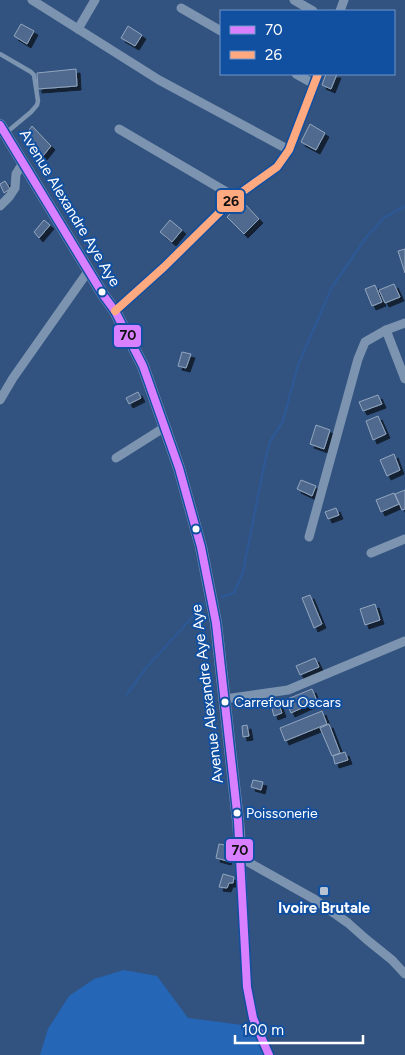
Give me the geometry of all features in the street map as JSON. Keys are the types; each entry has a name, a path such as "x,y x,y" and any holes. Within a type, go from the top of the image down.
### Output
{"street":[{"path":"32,0 159,80 289,150"},
{"path":"78,29 95,0"},
{"path":"294,0 311,10"},
{"path":"181,8 220,30"},
{"path":"298,75 314,84"},
{"path":"115,311 164,267 235,197 277,167 289,150 318,75"},
{"name":"Avenue Alexandre Aye Aye","path":"3,129 104,296 115,311 143,366 179,468 202,546 214,605 241,858"},
{"path":"119,129 235,197"},
{"path":"0,206 15,188 16,174 23,163"},
{"path":"0,400 13,378 89,270"},
{"path":"309,537 358,359 365,342 386,330 405,323"},
{"path":"386,330 405,379"},
{"path":"116,458 165,427"},
{"path":"371,553 405,539"},
{"path":"225,699 288,690 405,642"},
{"path":"241,858 314,899 348,923 392,960 405,974"},
{"path":"241,858 247,987 253,1018 269,1055"}],"lane":[{"path":"0,54 34,75 38,101 31,112 3,129"}],"shaded area":[{"path":"124,970 157,976 188,1018 257,1027 269,1055 40,1055 48,1029 69,996 94,979"}],"building":[{"path":"21,24 34,31 27,44 14,36"},
{"path":"128,26 142,35 135,46 121,38"},
{"path":"76,69 77,86 38,89 37,73"},
{"path":"326,75 337,75 331,89 322,85"},
{"path":"310,124 325,133 316,150 301,142"},
{"path":"32,126 51,146 43,156 24,137"},
{"path":"5,181 10,189 4,193 0,184"},
{"path":"242,201 259,219 244,234 227,217"},
{"path":"44,220 50,225 39,238 34,232"},
{"path":"170,220 182,230 172,242 160,232"},
{"path":"405,249 405,273 398,251"},
{"path":"394,284 400,297 385,303 379,290"},
{"path":"375,285 382,302 372,306 365,289"},
{"path":"182,352 191,354 186,368 178,366"},
{"path":"138,392 141,398 129,404 126,398"},
{"path":"378,395 382,404 363,411 359,402"},
{"path":"378,416 386,434 373,440 366,421"},
{"path":"316,425 330,430 324,449 310,444"},
{"path":"394,454 400,470 387,476 380,460"},
{"path":"301,480 316,486 312,496 297,489"},
{"path":"405,490 405,509 402,510 395,494"},
{"path":"394,493 399,504 381,512 376,500"},
{"path":"336,508 339,515 328,519 325,512"},
{"path":"310,595 322,624 314,628 302,598"},
{"path":"375,604 380,620 365,625 360,609"},
{"path":"315,658 319,667 300,675 296,666"},
{"path":"312,689 317,701 291,713 285,700"},
{"path":"278,702 282,713 274,716 271,705"},
{"path":"322,711 327,724 285,741 280,728"},
{"path":"329,724 340,753 332,756 320,728"},
{"path":"247,725 249,736 243,737 242,726"},
{"path":"345,752 348,760 335,764 333,756"},
{"path":"253,780 263,782 261,790 251,787"},
{"path":"219,844 231,846 227,861 216,858"},
{"path":"223,874 234,877 233,883 229,883 227,888 219,887"}],"waterway":[{"path":"221,597 234,593 243,572 270,442 283,421 298,365 332,287 368,235 385,217 405,206"},
{"path":"127,694 146,668 207,601"}],"transit line":[{"name":"26","path":"115,311 164,267 235,197 277,167 289,150 318,75"},
{"name":"70","path":"0,125 115,311 143,366 179,468 201,547 216,623 238,821 247,987 253,1018 269,1055"}],"place":[{"name":"Carrefour Oscars","path":"225,702"},
{"name":"Poissonerie","path":"237,813"},
{"name":"Ivoire Brutale","path":"324,891"}]}
